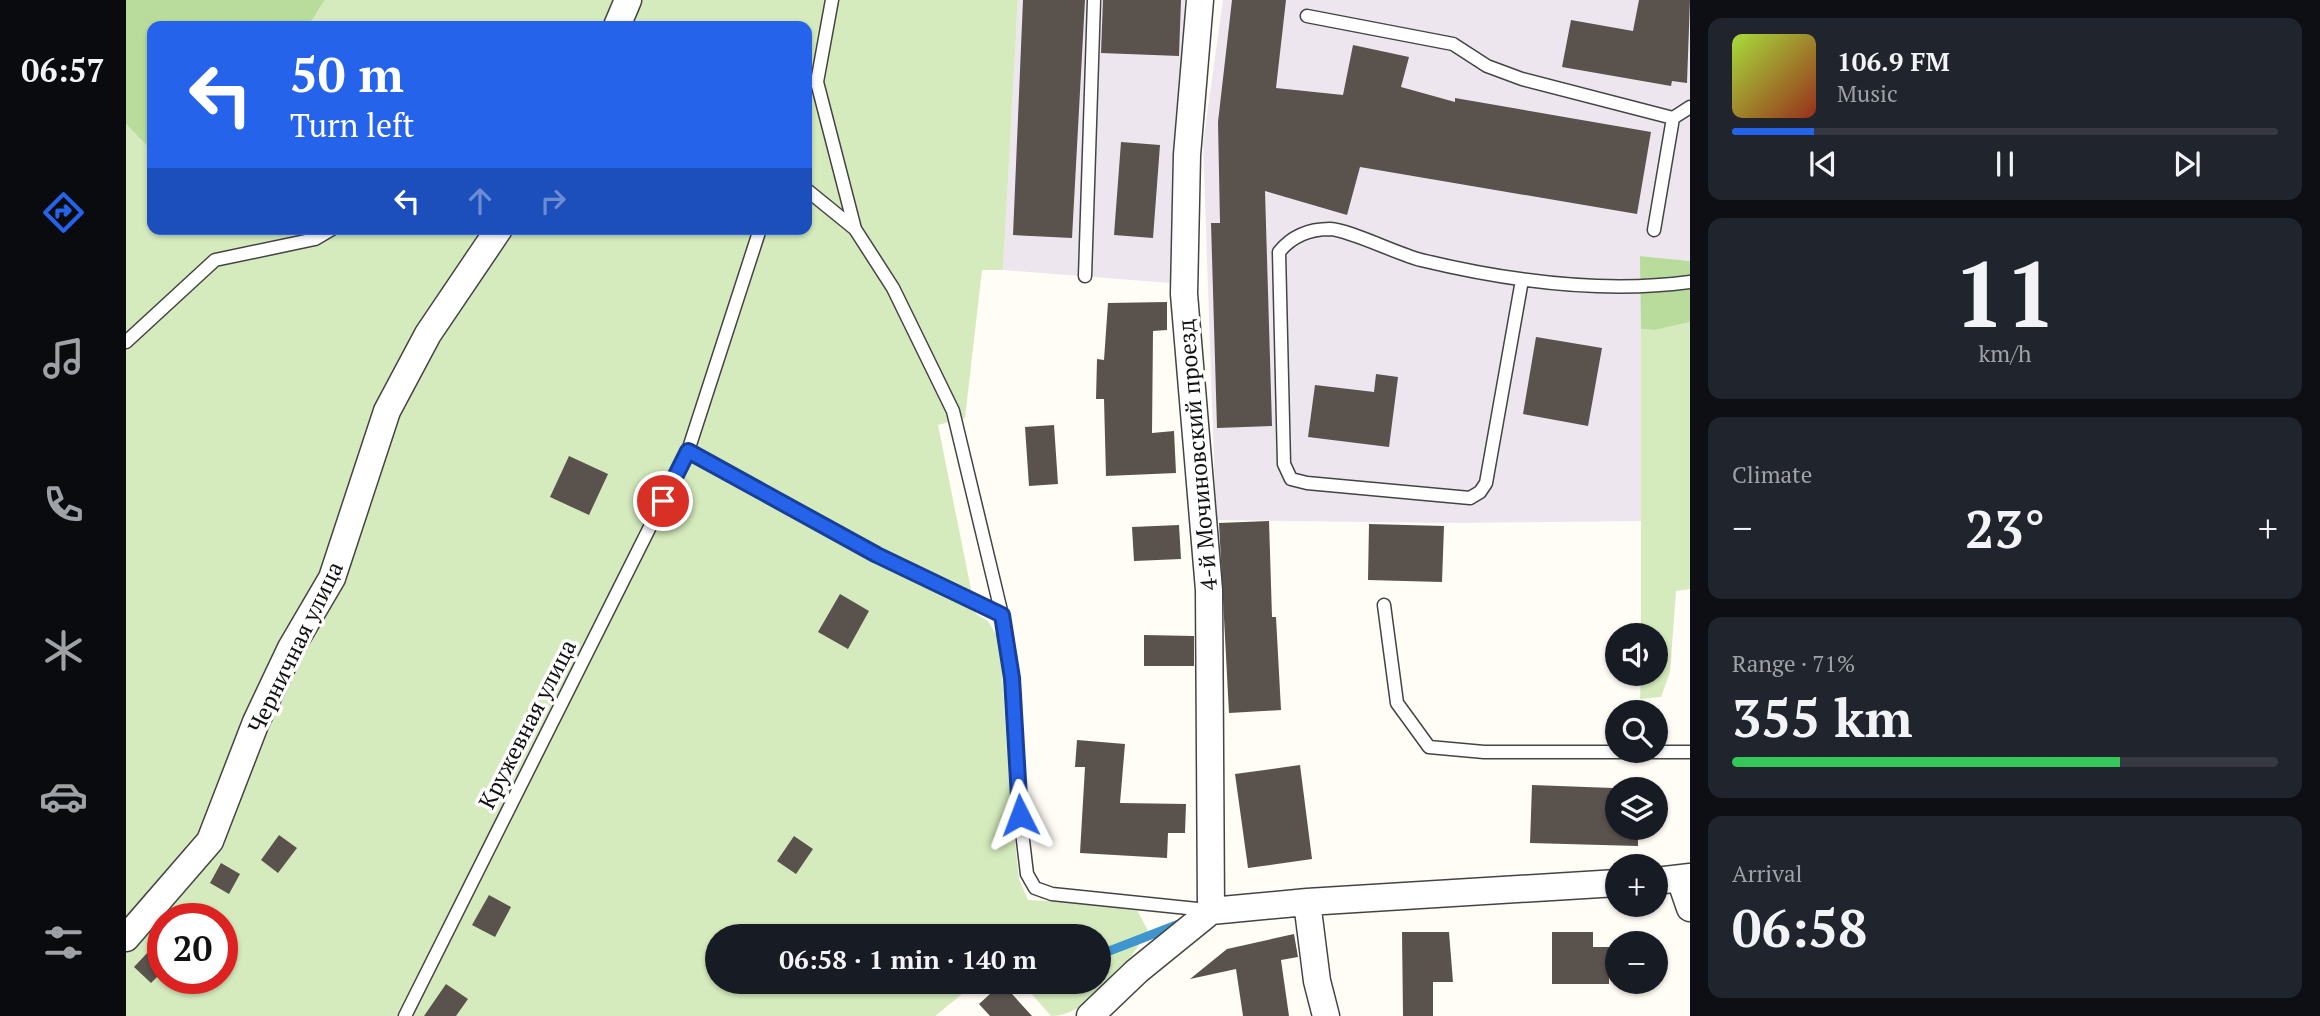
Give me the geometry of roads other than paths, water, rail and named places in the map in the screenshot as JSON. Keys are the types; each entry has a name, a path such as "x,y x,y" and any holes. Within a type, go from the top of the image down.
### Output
{"street":[{"path":"619,21 628,0"},
{"name":"4-й Мочиновский проезд","path":"1200,0 1187,155 1184,293 1209,590 1211,911"},
{"name":"Черничная улица","path":"126,938 210,841 256,722 291,648 332,578 387,411 428,334 495,235"},
{"path":"1675,879 1690,908"},
{"path":"1090,1016 1137,971 1211,911 1307,902 1605,884"},
{"path":"1307,902 1317,981 1326,1016"}],"lane":[{"path":"832,0 812,86 855,229 892,288 953,411 1002,615 1012,678 1020,815 1027,874 1035,888 1052,894 1211,911"},
{"path":"1085,276 1094,0"},
{"path":"1307,16 1453,44 1487,66 1522,79 1673,118 1690,107"},
{"path":"1654,230 1673,118"},
{"path":"812,194 855,229"},
{"path":"1522,280 1486,483 1480,492 1470,498 1307,483 1292,479 1284,464 1279,252 1292,237 1331,229 1419,260 1522,280 1640,289 1690,282"},
{"path":"126,342 215,260 315,239 322,235"},
{"name":"Кружевная улица","path":"405,1016 688,451 758,235"},
{"path":"688,451 877,555 1002,615"},
{"path":"1384,605 1397,703 1429,747 1484,752 1690,752"}],"waterway":[{"path":"1111,950 1179,924"}]}
